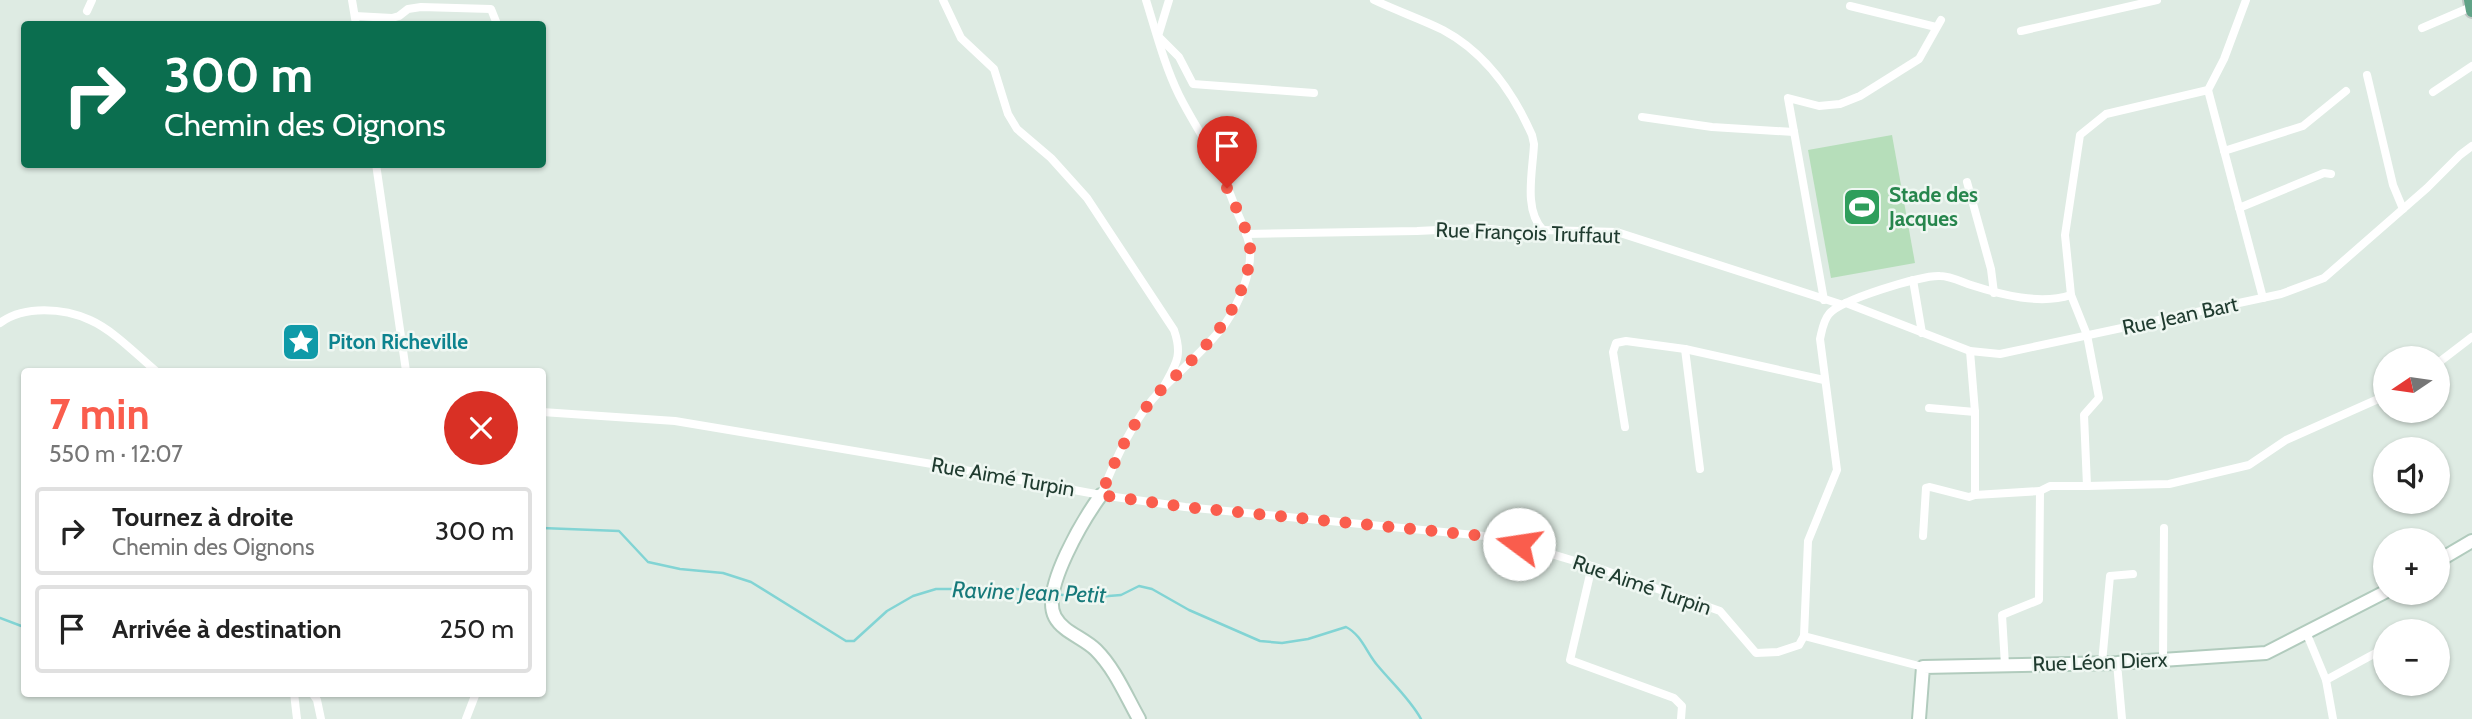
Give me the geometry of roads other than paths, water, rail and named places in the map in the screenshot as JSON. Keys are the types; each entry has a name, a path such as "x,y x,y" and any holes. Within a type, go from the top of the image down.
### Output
{"street":[{"path":"87,12 92,0"},
{"path":"352,0 355,20 392,18 408,9 421,7 491,9 496,21"},
{"path":"943,0 961,38 994,69 1008,114 1017,129 1051,158 1087,198 1174,330 1180,346 1178,359 1162,389 1123,447 1101,495 1080,525 1061,569 1051,604 1055,618 1096,650 1114,674 1139,719"},
{"path":"1146,0 1158,36 1160,52 1179,96 1218,166 1247,234 1250,249 1248,269 1225,323 1173,381 1162,389"},
{"path":"1158,36 1168,0"},
{"path":"1374,0 1444,31 1471,48 1496,72 1532,135 1534,144 1531,208 1536,223 1543,230"},
{"path":"2021,31 2157,0"},
{"path":"2246,0 2224,59 2208,90 2263,298"},
{"path":"1824,300 1788,99 1819,106 1840,104 1860,96 1919,60 1939,24 1850,6"},
{"path":"2422,28 2471,6"},
{"path":"1158,36 1179,57 1192,84 1314,93"},
{"path":"2433,92 2472,66"},
{"path":"2367,75 2393,185 2403,209"},
{"path":"2087,486 2084,415 2099,398 2087,335 2071,295 2065,235 2080,135 2106,114 2208,90"},
{"path":"2224,151 2303,125 2346,91"},
{"path":"1642,117 1712,127 1794,132"},
{"name":"Rue Jean Bart","path":"1843,304 1970,351 2000,354 2281,294 2324,278 2472,146"},
{"path":"377,168 406,368"},
{"path":"2239,208 2324,173 2331,174"},
{"path":"1968,182 1991,269 1994,293"},
{"name":"Rue François Truffaut","path":"1247,234 1480,228 1529,233 1543,230 1617,232 1843,304"},
{"path":"1804,636 1808,541 1837,470 1820,340 1828,315 1843,304 1913,280 1941,275 1994,293 2057,300 2071,295"},
{"path":"1913,280 1923,332"},
{"path":"0,323 8,317 36,310 66,313 92,321 152,368"},
{"path":"2450,354 2472,337"},
{"path":"1625,427 1613,352 1616,343 1626,341 1685,349 1824,380"},
{"path":"1685,349 1700,469"},
{"path":"1970,351 1975,412 1975,495"},
{"path":"1923,536 1926,488 1969,497 2040,491 2050,486 2169,484 2249,465 2286,440 2373,401"},
{"path":"1930,408 1975,412"},
{"name":"Rue Aimé Turpin","path":"546,412 675,421 1101,495 1185,507 1495,537 1592,566 1720,611 1756,653 1778,652 1799,645 1804,636"},
{"path":"2005,665 2002,615 2039,600 2040,491"},
{"path":"2163,660 2164,528"},
{"path":"2450,554 2472,541"},
{"path":"1592,566 1570,660 1674,698 1682,706 1681,719"},
{"path":"2102,663 2110,576 2133,573"},
{"name":"Rue Léon Dierx","path":"1804,636 1923,667 2163,660 2266,653 2373,598"},
{"path":"2306,632 2326,680 2333,719"},
{"path":"2326,680 2373,655"},
{"path":"2117,663 2122,719"},
{"path":"1919,719 1923,667"},
{"path":"294,697 297,719"},
{"path":"315,697 321,719"},
{"path":"466,719 474,697"}],"waterway":[{"name":"Ravine Jean Petit","path":"546,528 619,531 648,562 680,569 723,573 751,582 846,641 854,641 887,611 913,596 936,589 1016,589 1049,593"},
{"name":"Ravine Jean Petit","path":"1056,594 1084,598 1121,595 1139,586 1152,589 1189,610 1260,641 1282,643 1308,639 1346,627 1352,630 1421,719"},
{"name":"Ravine Jean Petit","path":"0,618 21,626"}],"place":[{"name":"Stade des Jacques","path":"1862,207"},
{"name":"Piton Richeville","path":"301,342"}]}
